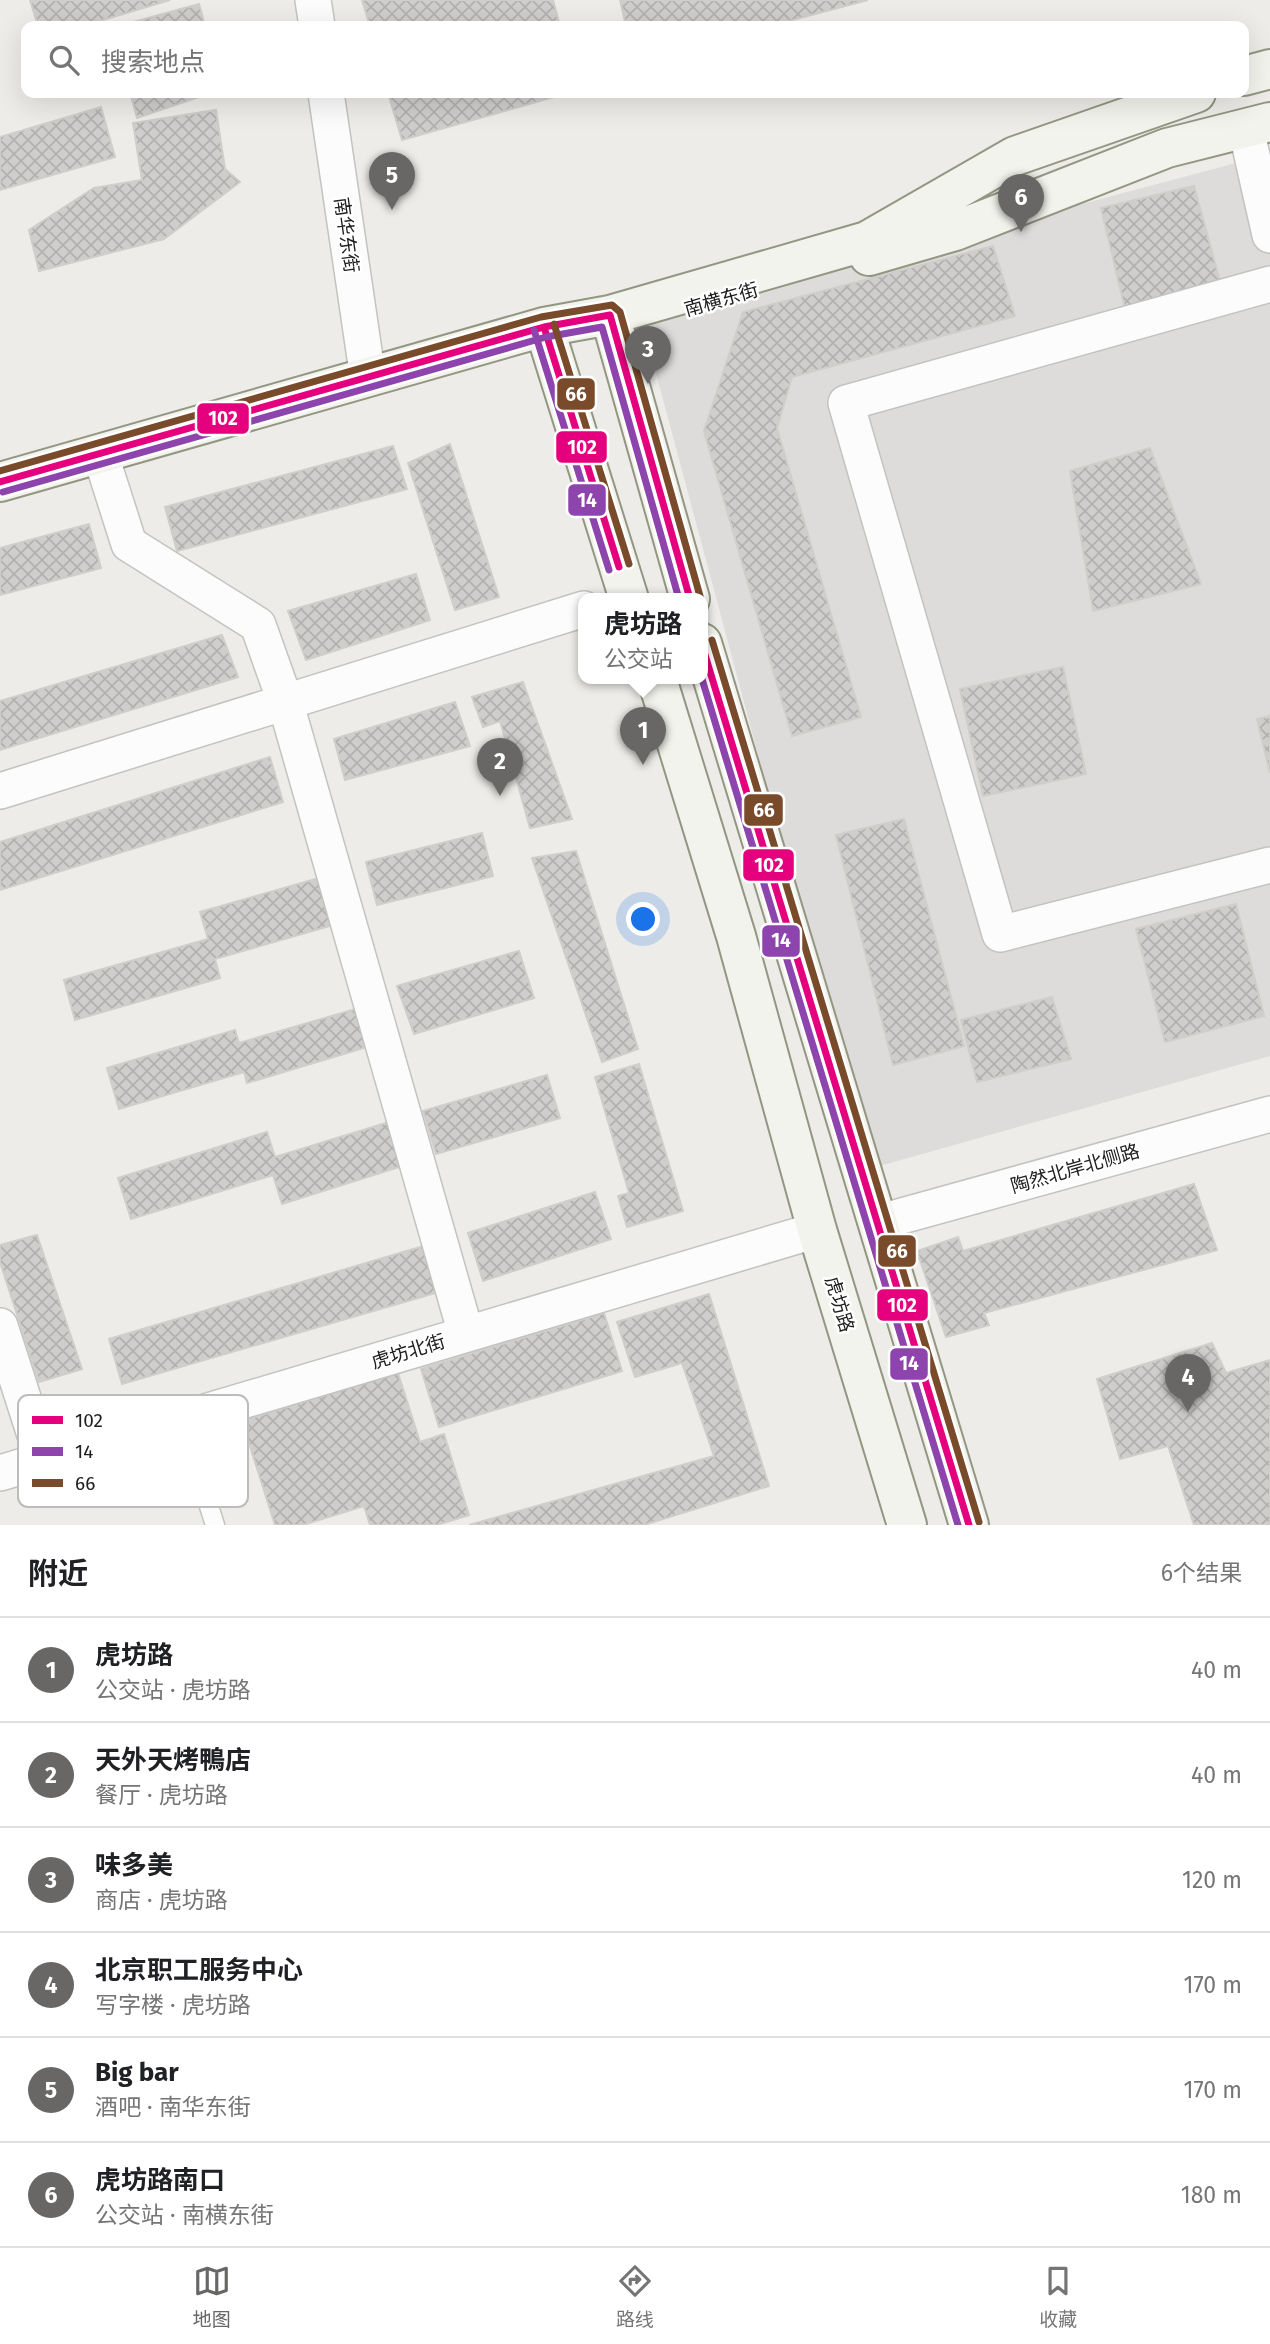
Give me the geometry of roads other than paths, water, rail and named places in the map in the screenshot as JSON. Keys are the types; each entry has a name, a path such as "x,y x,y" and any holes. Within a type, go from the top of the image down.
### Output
{"main road":[{"path":"1249,75 1270,69"},
{"name":"南横东街","path":"610,314 867,241 1015,156 1182,98"},
{"name":"南横东街","path":"610,314 631,325 954,231 1167,148 1258,125"},
{"path":"11,474 100,453 544,327 610,314 688,593"},
{"path":"544,327 623,593"},
{"path":"708,663 880,1222 969,1525"},
{"name":"虎坊路","path":"659,684 732,923 817,1230 907,1525"}],"street":[{"path":"313,0 316,21"},
{"name":"南华东街","path":"327,98 369,378"},
{"path":"1258,125 1270,235"},
{"path":"1270,284 846,403 1000,934 1270,865"},
{"path":"100,453 129,544 258,625 285,701 466,1334"},
{"path":"0,792 578,611"},
{"name":"陶然北岸北侧路","path":"880,1222 1270,1114"},
{"name":"虎坊北街","path":"248,1399 817,1230"},
{"path":"0,1326 22,1395"},
{"name":"虎坊北街","path":"0,1473 18,1468"}],"lane":[{"path":"209,1507 215,1525"}],"place":[{"name":"Big bar","path":"392,210"},
{"name":"虎坊路南口","path":"1021,232"},
{"name":"味多美","path":"648,384"},
{"name":"虎坊路","path":"643,765"},
{"name":"天外天烤鴨店","path":"500,796"},
{"name":"北京职工服务中心","path":"1188,1412"}]}
